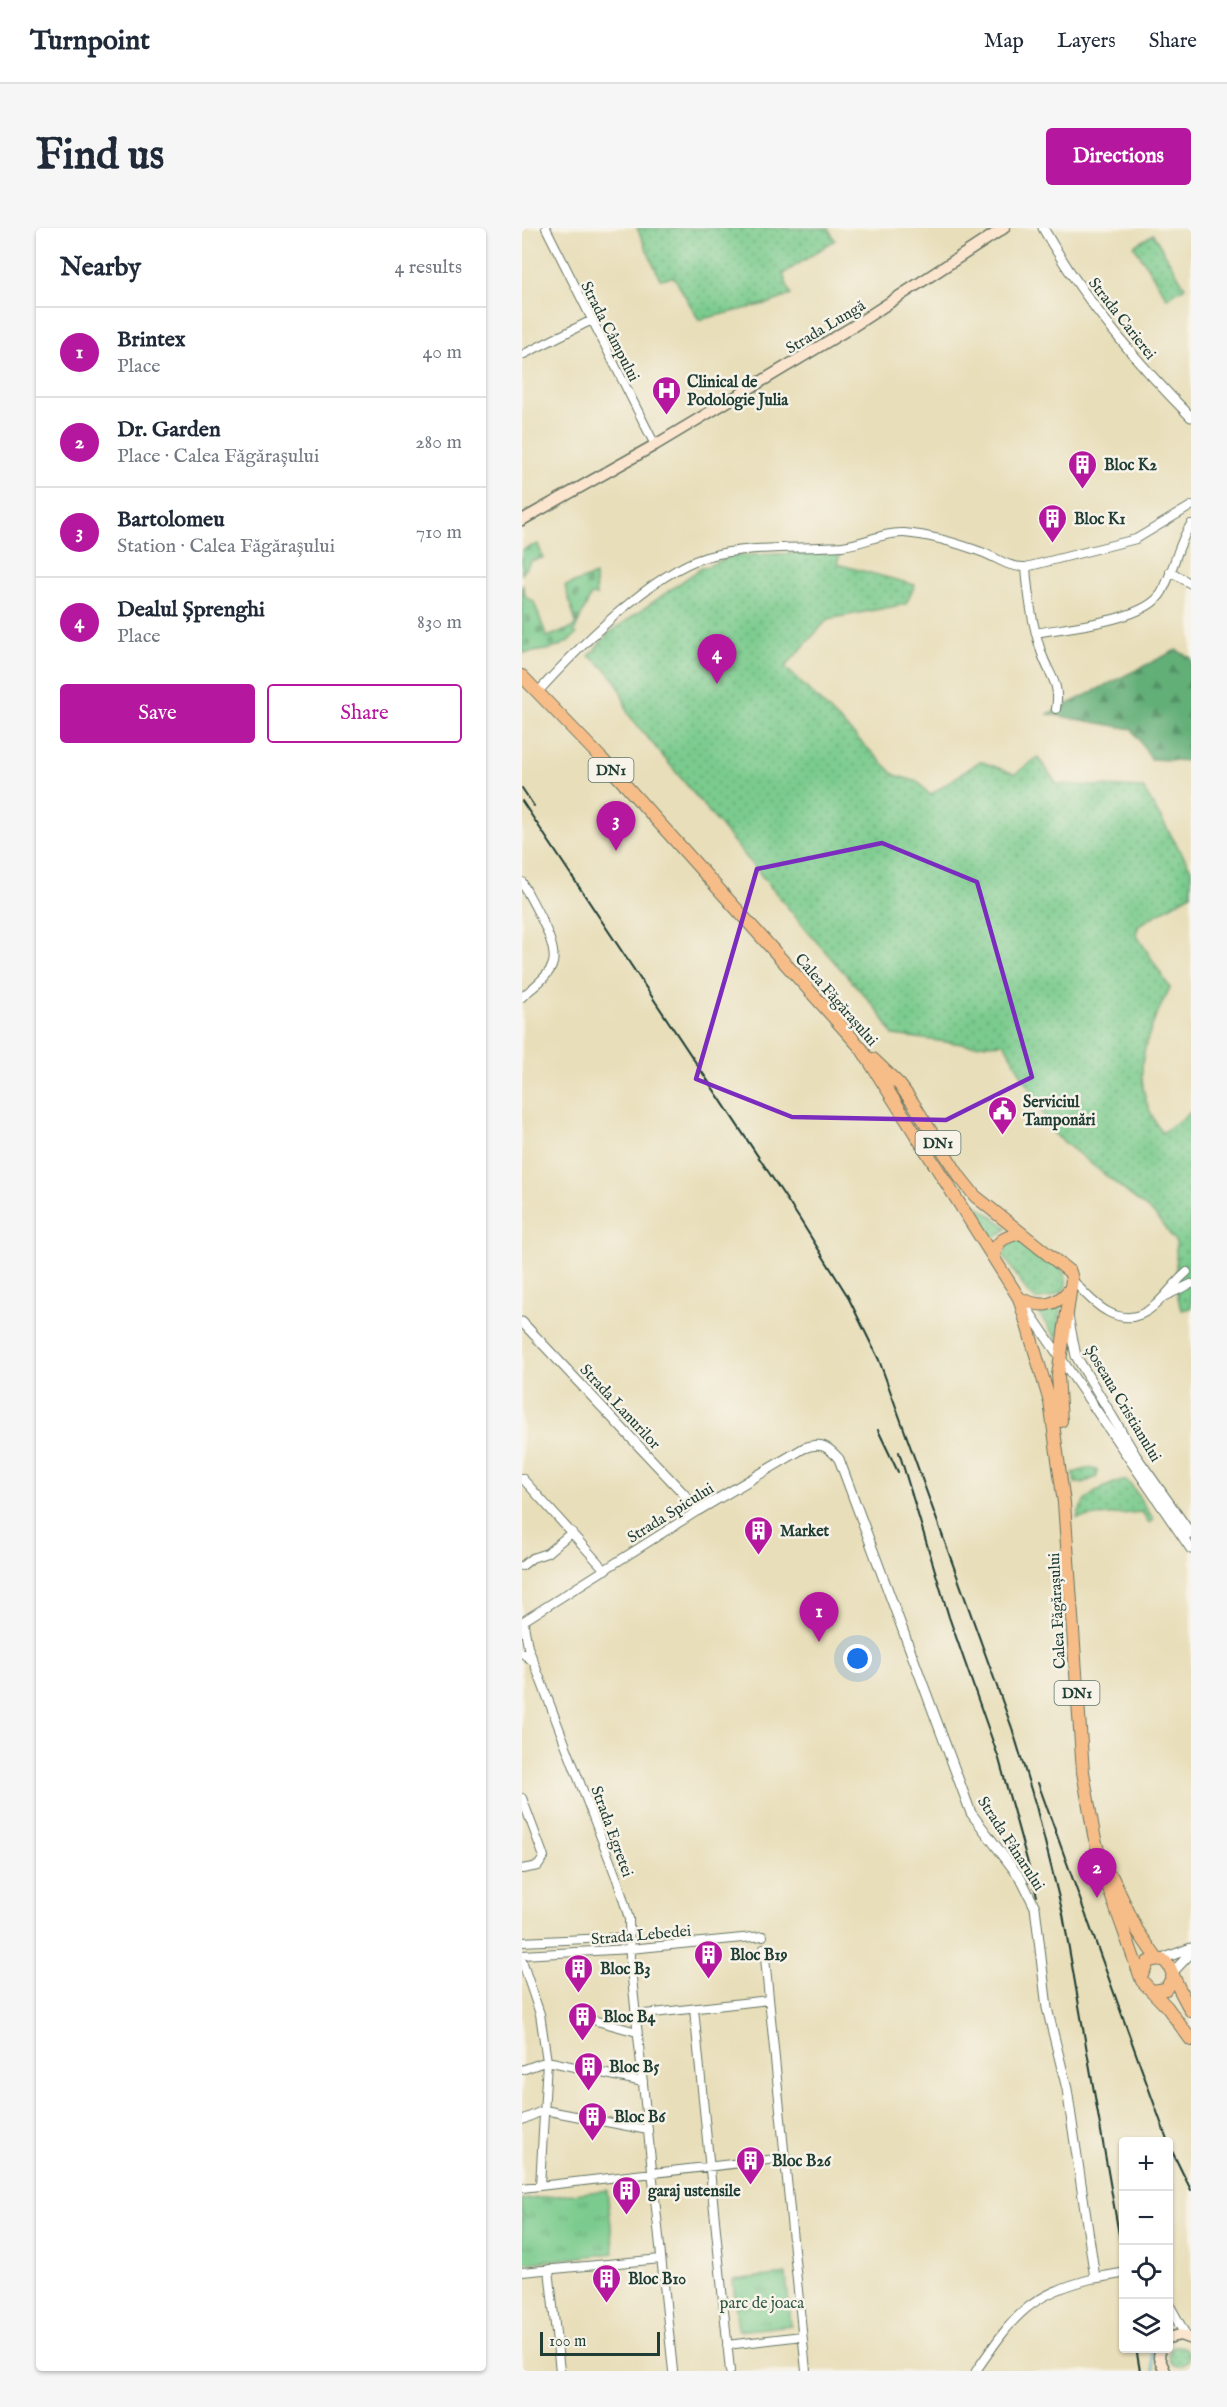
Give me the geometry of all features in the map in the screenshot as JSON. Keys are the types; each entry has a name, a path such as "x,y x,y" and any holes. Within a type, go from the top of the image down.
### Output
{"main road":[{"name":"Strada Lungă","path":"525,517 655,445 852,327 1004,228"},
{"name":"Calea Făgărașului","path":"522,676 602,759 861,1048 1019,1298 1050,1402 1064,1503 1083,1772 1094,1835 1113,1900 1144,1985 1152,1991 1191,2040"},
{"name":"DN1","path":"861,1048 899,1084 914,1103 966,1186 1021,1233 1066,1266 1071,1284 1059,1354"},
{"path":"994,1258 994,1249 1000,1240 1021,1233"},
{"path":"1019,1298 1046,1306 1059,1301 1071,1284"},
{"name":"Calea Făgărașului","path":"1059,1354 1059,1401 1067,1490 1064,1503"},
{"name":"Calea Făgărașului","path":"1101,1858 1137,1929 1173,1974 1191,2011"},
{"path":"1141,1976 1148,1962 1160,1959"},
{"path":"1152,1991 1166,1989 1173,1974"},
{"path":"1160,2353 1164,2371"}],"street":[{"name":"Strada Câmpului","path":"546,228 590,321 655,445"},
{"name":"Strada Carierei","path":"1043,228 1072,276 1108,325 1140,364 1191,417"},
{"path":"522,355 590,321"},
{"path":"537,693 595,635 648,589 680,569 704,558 756,550 852,545 906,533 983,553 1013,567 1026,567 1136,539 1191,506"},
{"path":"1036,633 1147,608 1162,592 1180,543 1191,524"},
{"path":"1026,567 1036,633 1043,657 1058,688 1056,709"},
{"path":"1170,571 1191,584"},
{"path":"522,882 548,933 554,958 553,966 547,974 522,997"},
{"path":"1174,1282 1176,1270 1189,1271"},
{"path":"1165,1296 1174,1282 1189,1271"},
{"path":"1071,1284 1105,1312 1125,1318 1145,1313 1165,1296 1191,1284"},
{"name":"Șoseaua Cristianului","path":"1019,1298 1191,1549"},
{"name":"Șoseaua Cristianului","path":"1066,1311 1076,1356 1136,1456 1191,1534"},
{"name":"Strada Lanurilor","path":"522,1322 699,1510"},
{"name":"Strada Spicului","path":"525,1645 524,1624 699,1510 804,1448 818,1444 832,1451"},
{"name":"Strada Fânarului","path":"832,1451 839,1459 876,1553 971,1813 1021,1879 1035,1907 1047,2008 1067,2089 1095,2278"},
{"path":"522,1478 605,1570"},
{"path":"522,1566 532,1558 547,1553 572,1532"},
{"name":"Strada Egretei","path":"525,1645 535,1663 618,1882 629,1918 637,2032 673,2371"},
{"path":"522,1653 535,1663"},
{"path":"522,1797 544,1857 538,1866 522,1869"},
{"name":"Strada Lebedei","path":"522,1955 630,1950 763,1936"},
{"name":"Strada Lebedei","path":"522,1942 629,1937"},
{"path":"764,1948 806,2371"},
{"path":"1160,1959 1191,1948"},
{"path":"1173,1974 1191,1953"},
{"path":"522,1961 540,2014 547,2061 540,2186"},
{"path":"636,2015 769,2000"},
{"path":"694,2009 730,2371"},
{"path":"582,2017 637,2032"},
{"path":"522,2070 547,2061 643,2082"},
{"path":"522,2120 543,2110 648,2130"},
{"path":"522,2188 785,2158"},
{"path":"522,2272 661,2259"},
{"path":"549,2269 560,2371"},
{"path":"976,2371 1004,2330 1029,2304 1057,2289 1119,2273"},
{"path":"1173,2312 1188,2338"},
{"path":"727,2345 802,2336"}],"highlighted area":[{"path":"882,843 977,882 1032,1077 946,1120 792,1117 696,1079 757,869"}],"green space":[{"path":"637,228 828,228 835,240 783,274 791,295 770,303 699,320 674,277 660,279"},
{"path":"1153,234 1185,287 1167,298 1134,246"},
{"path":"538,544 543,558 531,561 522,574 522,550"},
{"path":"841,551 837,564 915,585 906,604 828,619 785,667 895,775 918,782 930,795 980,761 1015,774 1038,757 1057,784 1143,788 1191,869 1191,894 1139,925 1136,934 1170,988 1146,1043 1142,1078 1145,1096 1151,1114 1162,1133 1191,1112 1191,1308 1181,1310 1176,1288 1176,1242 1155,1215 1054,1134 1004,1043 970,1045 893,1035 879,1012 808,932 628,714 622,695 611,674 589,656 609,633 700,569 733,556"},
{"path":"595,575 596,596 591,595 574,632 577,634 558,647 522,653 522,584 526,597 534,602 547,637 572,628 576,623 565,586"},
{"path":"1176,650 1191,658 1191,761 1151,759 1132,729 1048,714"},
{"path":"973,1202 1008,1228 992,1240 969,1205"},
{"path":"1021,1239 1059,1266 1066,1278 1064,1289 1049,1298 1036,1300 1027,1292 1004,1256 1008,1242"},
{"path":"1062,1302 1057,1339 1036,1310 1052,1309"},
{"path":"1089,1468 1097,1470 1097,1477 1083,1483 1075,1483 1073,1473"},
{"path":"1119,1481 1127,1481 1132,1486 1154,1520 1149,1523 1142,1512 1077,1518 1079,1510 1092,1494"},
{"path":"607,2190 614,2253 522,2264 522,2200"},
{"name":"parc de joaca","path":"786,2274 791,2325 738,2331 733,2280"},
{"path":"1175,2347 1183,2347 1188,2352 1188,2360 1183,2365 1175,2365 1170,2360 1170,2353 1173,2353"}],"waterway":[{"path":"1152,2353 1154,2371"}],"railway":[{"path":"522,788 534,806"},
{"path":"522,801 799,1218 847,1295 879,1360 1012,1728 1036,1806 1063,1914 1121,2245"},
{"path":"878,1430 898,1472"},
{"path":"899,1452 949,1617 999,1759 1037,1896"},
{"path":"1038,1783 1166,2137"},
{"path":"1173,2153 1191,2190"},
{"path":"1137,2353 1140,2371"}],"place":[{"name":"Clinical de Podologie Julia","path":"666,416"},
{"name":"Bloc K2","path":"1083,490"},
{"name":"Bloc K1","path":"1053,544"},
{"name":"Dealul Șprenghi","path":"717,684"},
{"name":"Bartolomeu","path":"616,851"},
{"name":"Serviciul Tamponări","path":"1002,1136"},
{"name":"Market","path":"759,1556"},
{"name":"Brintex","path":"819,1642"},
{"name":"Dr. Garden","path":"1097,1898"},
{"name":"Bloc B19","path":"709,1980"},
{"name":"Bloc B3","path":"579,1994"},
{"name":"Bloc B4","path":"582,2042"},
{"name":"Bloc B5","path":"588,2092"},
{"name":"Bloc B6","path":"593,2142"},
{"name":"Bloc B26","path":"751,2186"},
{"name":"garaj ustensile","path":"627,2216"},
{"name":"Bloc B10","path":"607,2304"}]}
